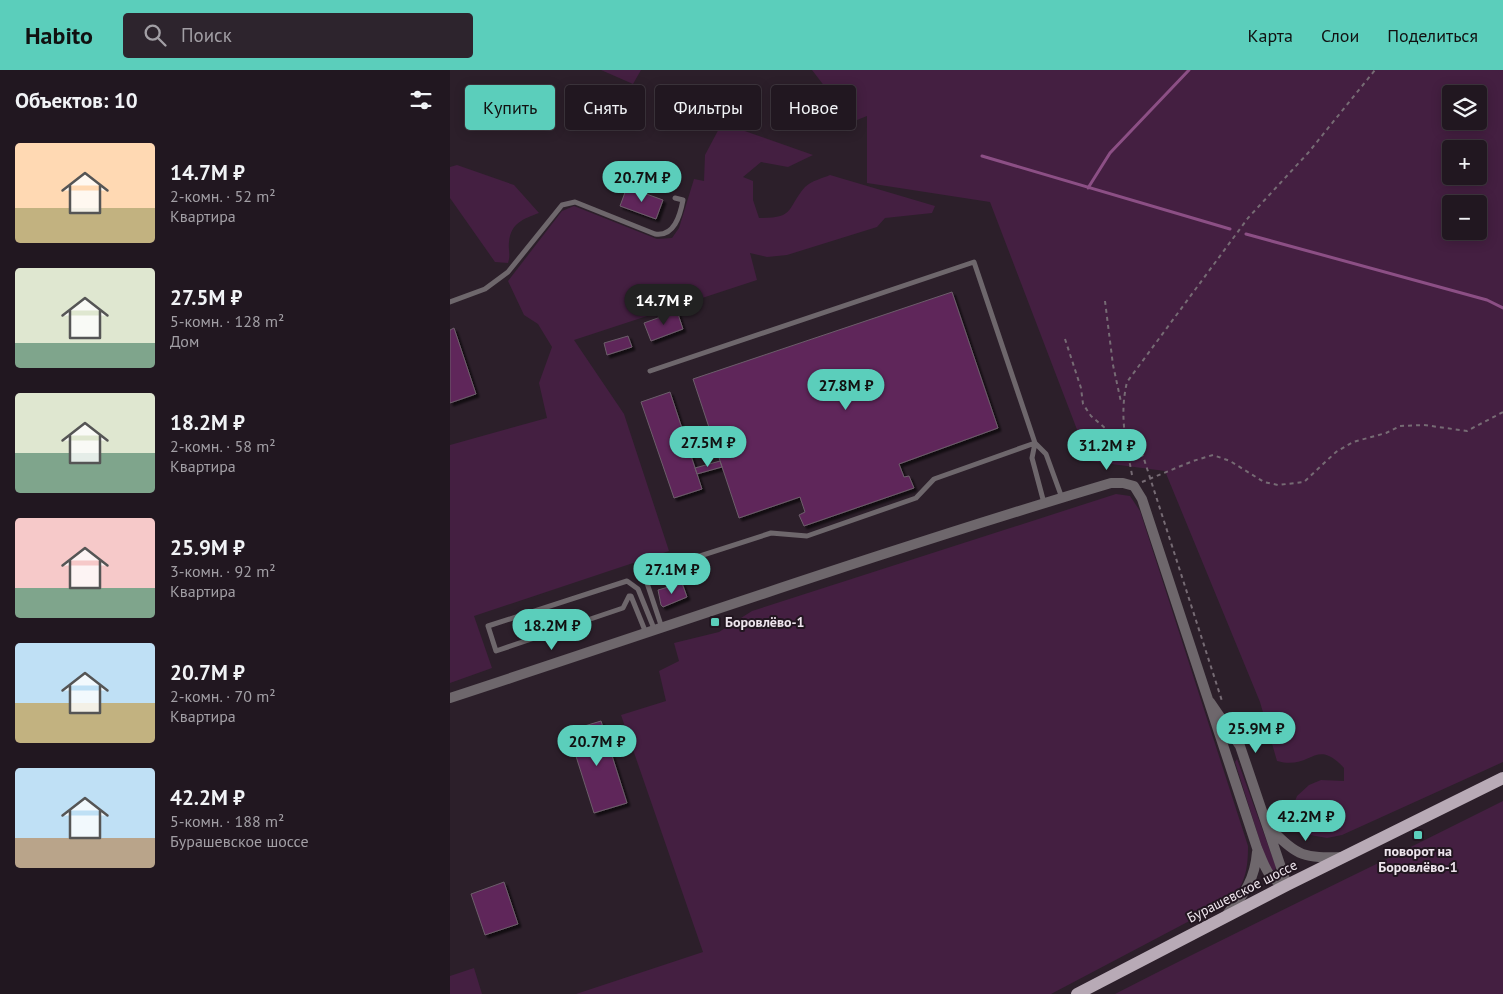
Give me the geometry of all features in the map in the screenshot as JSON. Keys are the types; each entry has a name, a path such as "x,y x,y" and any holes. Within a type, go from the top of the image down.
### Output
{"main road":[{"name":"Бурашевское шоссе","path":"1077,994 1225,916 1503,778"}],"street":[{"path":"450,698 850,564 1111,483 1134,486 1142,499 1257,848 1267,873 1279,884 1287,885 1240,746 1210,702"},
{"path":"1267,824 1287,846 1301,854 1345,857"},
{"path":"1225,916 1248,888 1254,871 1257,848"}],"lane":[{"path":"450,302 485,289 508,272 562,204 575,202 663,236 671,231 681,208 683,200 676,198"},
{"path":"650,371 974,262 1035,443 1049,460 1062,498"},
{"path":"1035,443 1032,458 1044,503"},
{"path":"654,631 644,574 771,532 807,536 916,498 934,479 1035,443"},
{"path":"626,581 638,589 654,631"},
{"path":"626,581 632,596 654,631"},
{"path":"626,581 488,626 496,651 623,608 629,596 632,596"}],"path":[{"path":"1122,404 1127,382 1248,218 1308,153 1375,70"},
{"path":"1105,301 1113,366 1122,404 1123,426 1134,486 1193,461 1213,456 1230,461 1264,482 1278,485 1304,482 1336,452 1353,442 1386,434 1400,426 1424,425 1467,431 1503,412"}],"shaded area":[{"path":"601,70 641,70 633,84"},
{"path":"812,70 1503,70 1503,762 1342,835 1327,838 1299,833 1292,809 1297,796 1309,785 1321,780 1344,781 1344,768 1334,759 1319,754 1298,762 1277,761 1260,702 1165,471 1089,461 990,202 867,183 867,116 856,120 856,85 824,85"},
{"path":"718,130 742,130 813,155 788,167 761,162 743,177 753,181 753,200 759,218 771,218 785,214 805,187 814,181 830,175 935,206 932,213 885,218 877,227 787,255 767,257 750,253 757,280 574,340 624,414 669,551 474,616 492,668 450,683 450,445 547,418 539,383 552,347 538,324 524,315 508,281 562,211 574,206 657,239 672,238 679,228 694,179 704,181 705,155"},
{"path":"457,165 514,185 539,213 523,220 512,230 509,242 508,263 495,262 450,198 450,167"},
{"path":"1116,494 1130,496 1140,511 1248,846 1245,874 1241,886 1233,898 1051,994 576,994 703,952 621,715 666,701 659,671 679,661 674,643 719,632 752,611"},
{"path":"1237,759 1276,867 1274,873 1269,870 1235,762"},
{"path":"1503,801 1503,994 1115,994 1212,945"},
{"path":"474,968 482,994 450,994 450,976"}],"building":[{"path":"627,187 663,200 656,219 620,206"},
{"path":"952,292 998,428 899,464 904,477 909,476 914,488 804,526 799,515 805,512 800,497 739,518 693,379"},
{"path":"677,311 683,329 651,341 644,323"},
{"path":"454,328 476,394 450,403 450,330"},
{"path":"628,336 632,347 607,355 604,343"},
{"path":"670,392 702,489 674,498 641,402"},
{"path":"720,461 722,467 697,474 695,468"},
{"path":"682,583 687,597 663,607 658,590"},
{"path":"601,721 627,803 594,813 568,731"},
{"path":"504,882 518,924 485,935 471,894"}],"waterway":[{"path":"1088,188 1110,153 1189,70"},
{"path":"982,156 1230,229"},
{"path":"1246,234 1487,300 1503,308"}],"place":[{"name":"Боровлёво-1","path":"715,622"},
{"name":"поворот на Боровлёво-1","path":"1418,835"}]}
